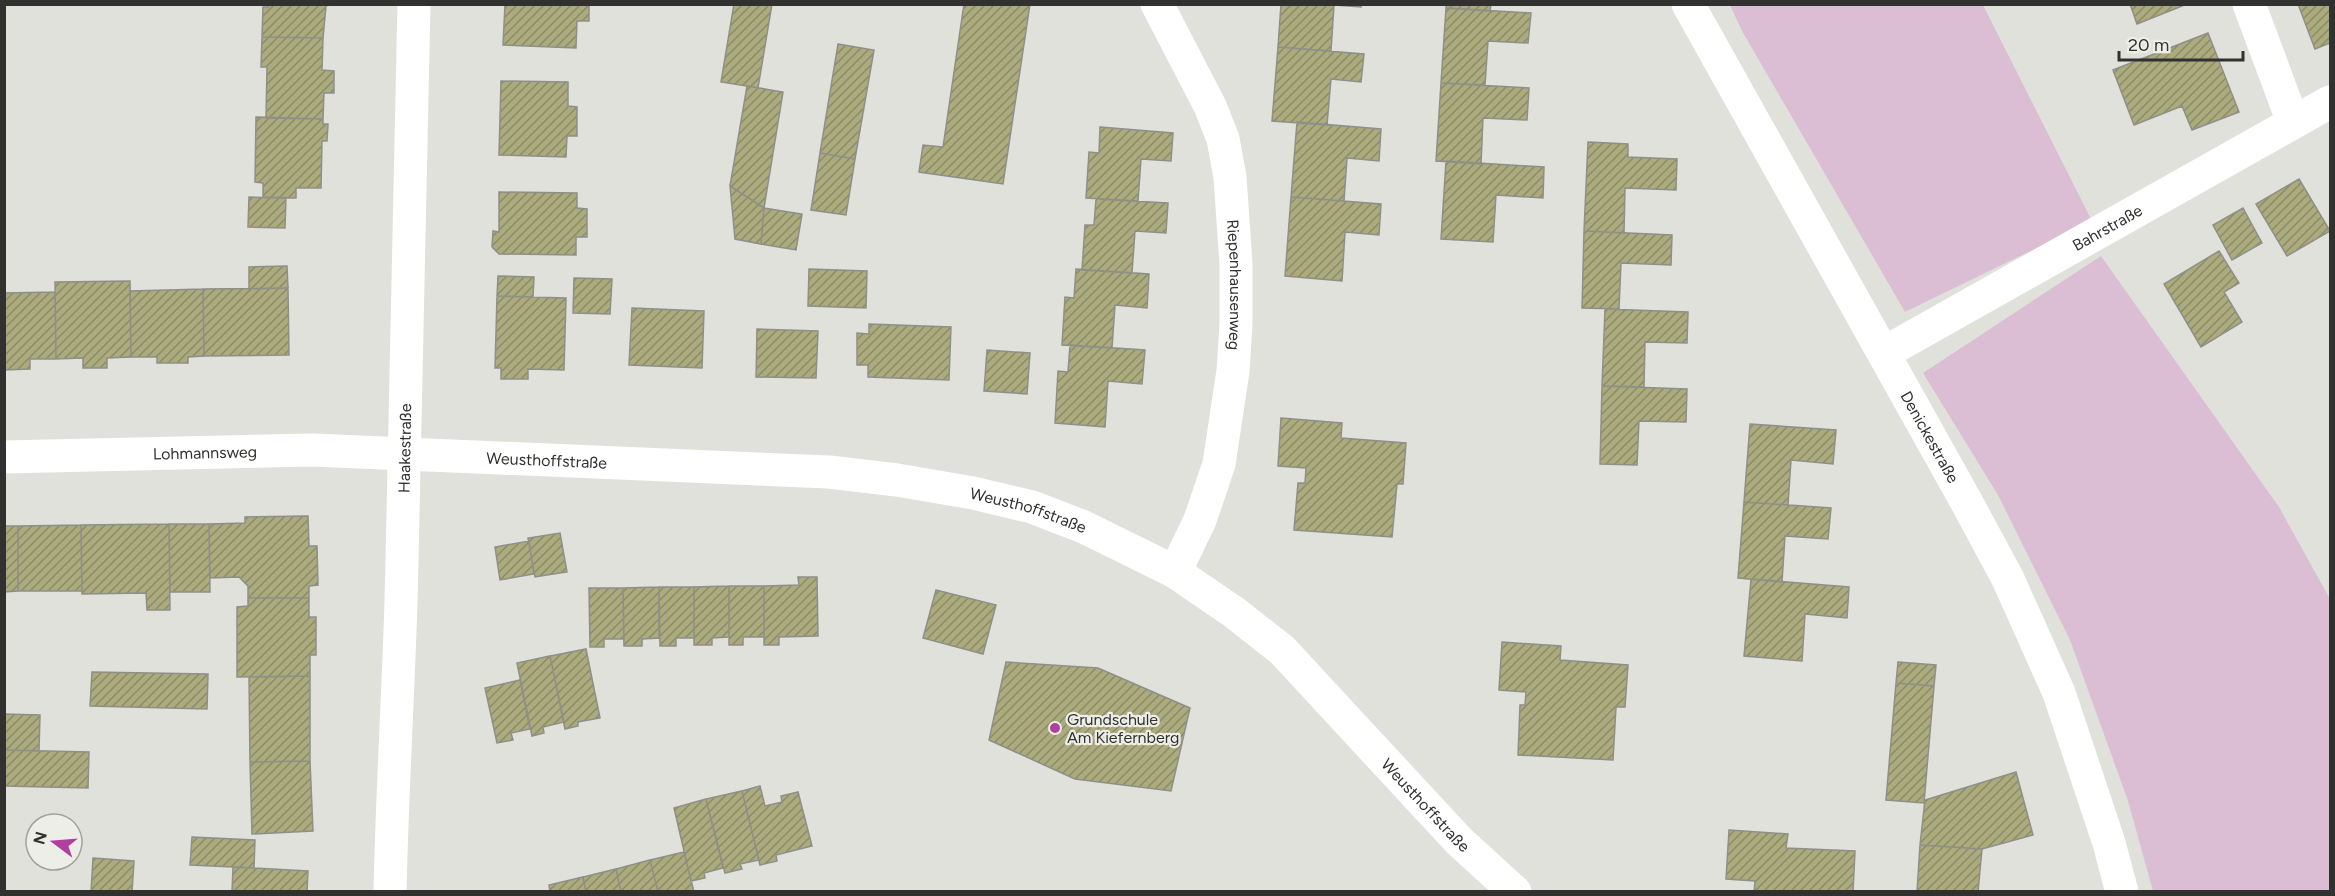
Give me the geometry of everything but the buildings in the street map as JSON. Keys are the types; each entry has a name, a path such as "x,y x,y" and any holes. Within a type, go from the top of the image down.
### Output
{"street":[{"name":"Haakestraße","path":"390,891 404,454 407,231 414,4"},
{"name":"Riepenhausenweg","path":"1157,4 1200,86 1222,139 1230,177 1236,264 1233,371 1219,464 1200,520 1175,572"},
{"name":"Denickestraße","path":"1688,4 2008,579 2060,693 2109,843 2122,891"},
{"path":"2249,4 2294,122"},
{"name":"Bahrstraße","path":"1884,353 2331,102"},
{"name":"Lohmannsweg","path":"4,457 313,450 404,454"},
{"name":"Weusthoffstraße","path":"404,454 829,472 897,480 973,493 1032,507 1084,527 1175,572 1236,613 1282,650 1459,841 1515,891"}],"shaded area":[{"path":"1730,5 1983,5 2092,221 1905,312 1742,31"},
{"path":"2101,256 2279,507 2330,599 2330,891 2153,891 2128,801 2070,640 1998,495 1923,373"}],"place":[{"name":"Grundschule Am Kiefernberg","path":"1055,728"}]}
